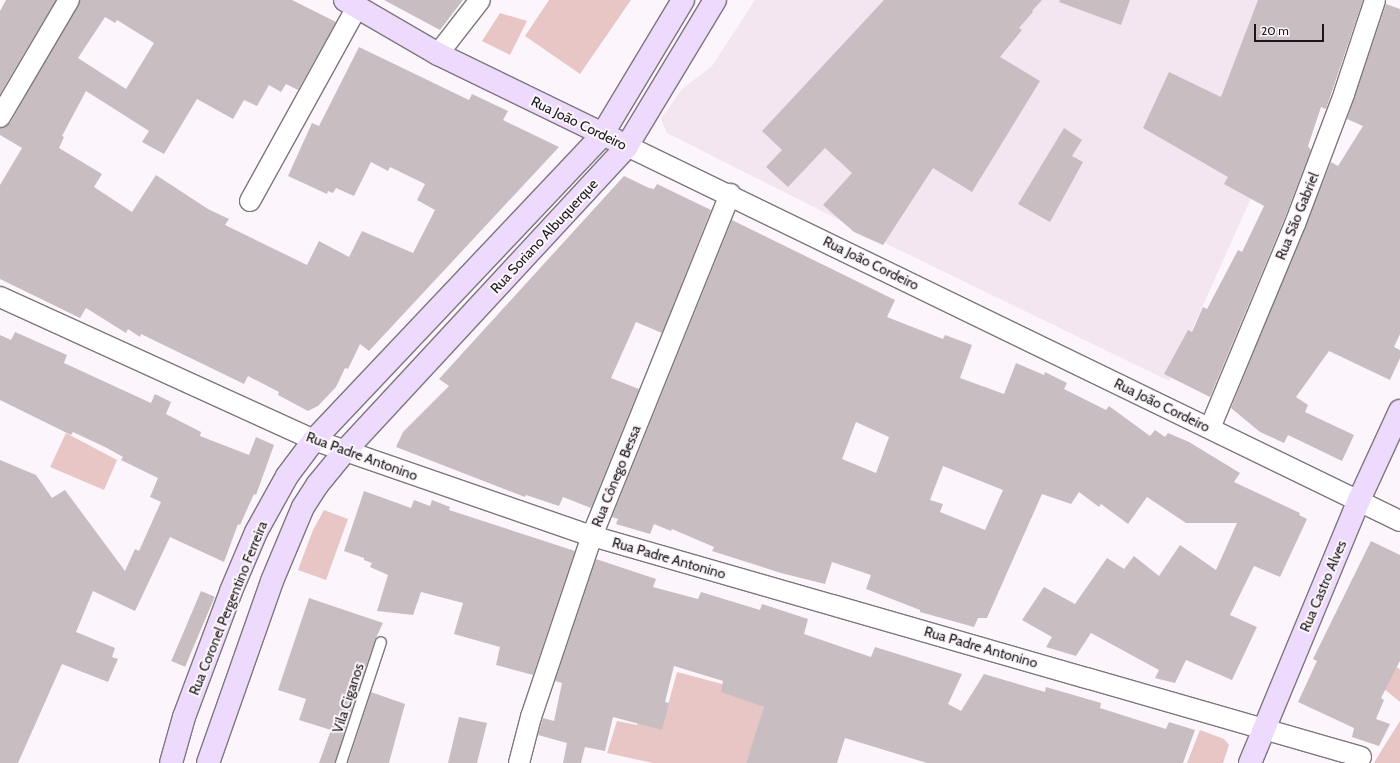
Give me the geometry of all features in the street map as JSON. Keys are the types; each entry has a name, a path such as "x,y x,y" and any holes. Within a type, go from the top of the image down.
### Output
{"main road":[{"name":"Rua Soriano Albuquerque","path":"314,440 602,134 683,0"},
{"name":"Rua Soriano Albuquerque","path":"345,451 627,146 715,0"},
{"name":"Rua João Cordeiro","path":"351,4 438,54 627,146"},
{"name":"Rua Castro Alves","path":"1250,763 1263,728 1359,500 1400,411"},
{"name":"Rua Coronel Pergentino Ferreira","path":"171,763 184,717 256,532 287,476 314,440"},
{"path":"208,763 292,531 318,484 345,451"}],"street":[{"path":"0,117 69,0"},
{"path":"438,54 480,0"},
{"name":"Rua São Gabriel","path":"1210,428 1297,217 1344,94 1376,0"},
{"path":"250,201 351,4"},
{"name":"Rua João Cordeiro","path":"627,146 730,194 1400,521"},
{"name":"Rua Cônego Bessa","path":"519,763 531,717 592,536 730,194"},
{"name":"Rua Padre Antonino","path":"0,297 314,440 592,536 1361,757"}],"lane":[{"name":"Vila Ciganos","path":"341,763 381,642"}],"shaded area":[{"path":"549,0 631,0 580,74 525,36"},
{"path":"755,0 1323,0 1256,187 1169,381 889,245 667,133 661,119 682,89 712,66"},
{"path":"500,13 527,21 510,55 482,41"},
{"path":"66,433 117,460 104,490 50,467"},
{"path":"324,510 348,519 326,580 298,570 313,530"},
{"path":"1393,665 1400,669 1400,702 1383,688"},
{"path":"677,672 726,685 765,708 746,763 653,763 607,753 617,721 637,725 645,698 668,705"},
{"path":"1400,721 1400,763 1374,763 1381,751"},
{"path":"1200,730 1224,739 1229,745 1223,763 1187,763"}],"building":[{"path":"6,0 56,0 0,94 0,11"},
{"path":"80,0 292,0 336,22 298,90 286,84 281,92 269,85 257,106 244,100 233,119 197,99 164,154 142,142 149,131 86,91 62,136 64,137 59,148 102,174 94,187 132,212 156,175 208,209 229,219 225,225 307,265 319,241 349,257 362,231 413,253 435,210 417,200 425,184 390,167 388,171 371,162 354,196 336,188 333,193 328,191 327,194 288,176 312,123 319,126 359,47 469,100 472,94 508,111 503,120 559,147 369,351 360,344 348,369 345,368 336,387 318,406 308,411 278,395 279,392 248,376 244,384 141,334 140,337 128,329 126,333 86,308 80,318 0,279 0,185 22,148 0,135 0,128 10,123","holes":["105,17 115,23 117,20 154,43 126,89 78,58"]},
{"path":"384,0 463,0 440,30"},
{"path":"884,0 1042,0 1019,28 1022,30 1000,57 1040,81 972,192 933,168 883,245 854,232 823,205 852,173 825,148 788,187 766,167 782,150 762,131"},
{"path":"1060,0 1130,0 1121,25 1059,2"},
{"path":"1258,0 1363,0 1326,109 1321,107 1308,146 1311,150 1284,220 1210,397 1164,374 1188,330 1192,332 1203,307 1207,309 1238,250 1242,252 1264,206 1224,184 1228,177 1143,128 1169,72 1221,97"},
{"path":"1386,4 1400,9 1400,334 1394,347 1400,350 1400,358 1390,380 1329,351 1296,397 1308,405 1305,412 1354,435 1342,461 1288,435 1284,443 1260,432 1231,408 1331,162 1338,166 1363,126 1347,119"},
{"path":"1064,128 1082,140 1072,156 1083,162 1050,222 1018,204"},
{"path":"624,176 649,188 654,189 657,184 711,210 662,333 636,322 611,378 639,389 591,508 563,497 559,506 526,495 525,497 396,447 403,432 449,386 439,379"},
{"path":"732,220 895,300 887,317 943,339 945,335 972,345 960,378 1004,394 1016,363 1044,375 1045,372 1067,383 1064,389 1106,410 1109,406 1150,436 1155,430 1165,437 1168,433 1189,442 1240,473 1234,482 1300,513 1299,515 1307,519 1280,577 1254,566 1230,615 1257,627 1232,680 1186,660 1175,683 1155,678 1159,670 1091,633 1076,656 1046,647 1052,637 1022,620 1044,587 1075,604 1107,558 1124,569 1134,556 1159,576 1180,545 1216,570 1237,523 1186,523 1147,497 1128,524 1101,504 1099,507 1079,492 1071,504 1042,494 987,618 978,618 974,627 920,612 920,610 866,589 871,575 832,562 825,584 781,573 712,551 714,547 672,529 671,531 654,524 650,534 616,524 618,519 612,517","holes":["856,422 889,437 876,473 842,459","943,466 1003,490 985,530 940,512 943,504 930,500"]},
{"path":"15,332 67,355 64,363 151,403 155,394 171,402 166,414 201,432 200,436 249,455 256,437 274,445 256,495 254,494 240,525 238,524 224,562 170,537 135,611 93,591 76,632 115,648 112,657 118,659 108,682 62,664 18,763 0,763 0,460 36,475 52,498 65,490 125,571 135,549 139,551 161,502 150,497 158,478 121,460 123,457 107,448 73,432 71,435 0,400 0,335 11,340"},
{"path":"364,491 411,508 414,500 430,506 432,500 450,507 449,510 575,551 533,675 496,665 500,647 454,634 463,603 421,592 413,615 377,611 388,575 370,567 372,563 364,560 364,558 344,551"},
{"path":"1371,541 1400,555 1400,661 1381,698 1384,700 1376,719 1390,724 1379,746 1352,737 1354,728 1298,702 1317,661 1313,659"},
{"path":"596,559 656,579 653,587 698,599 701,592 760,610 762,604 808,619 804,634 871,657 875,647 962,674 948,704 961,711 984,674 1045,692 1046,687 1101,703 1100,708 1166,729 1169,722 1195,730 1183,763 927,763 845,738 837,763 746,763 764,707 721,692 723,681 674,666 665,702 669,703 662,730 613,717 605,751 585,747 581,763 563,763 567,743 538,735 543,718 554,721 562,683 555,681"},
{"path":"201,591 215,597 185,667 171,661"},
{"path":"309,598 383,623 375,640 335,763 319,763 331,730 299,720 306,699 278,690"},
{"path":"371,692 405,704 389,763 348,763"},
{"path":"459,717 487,723 477,763 448,763"}]}
